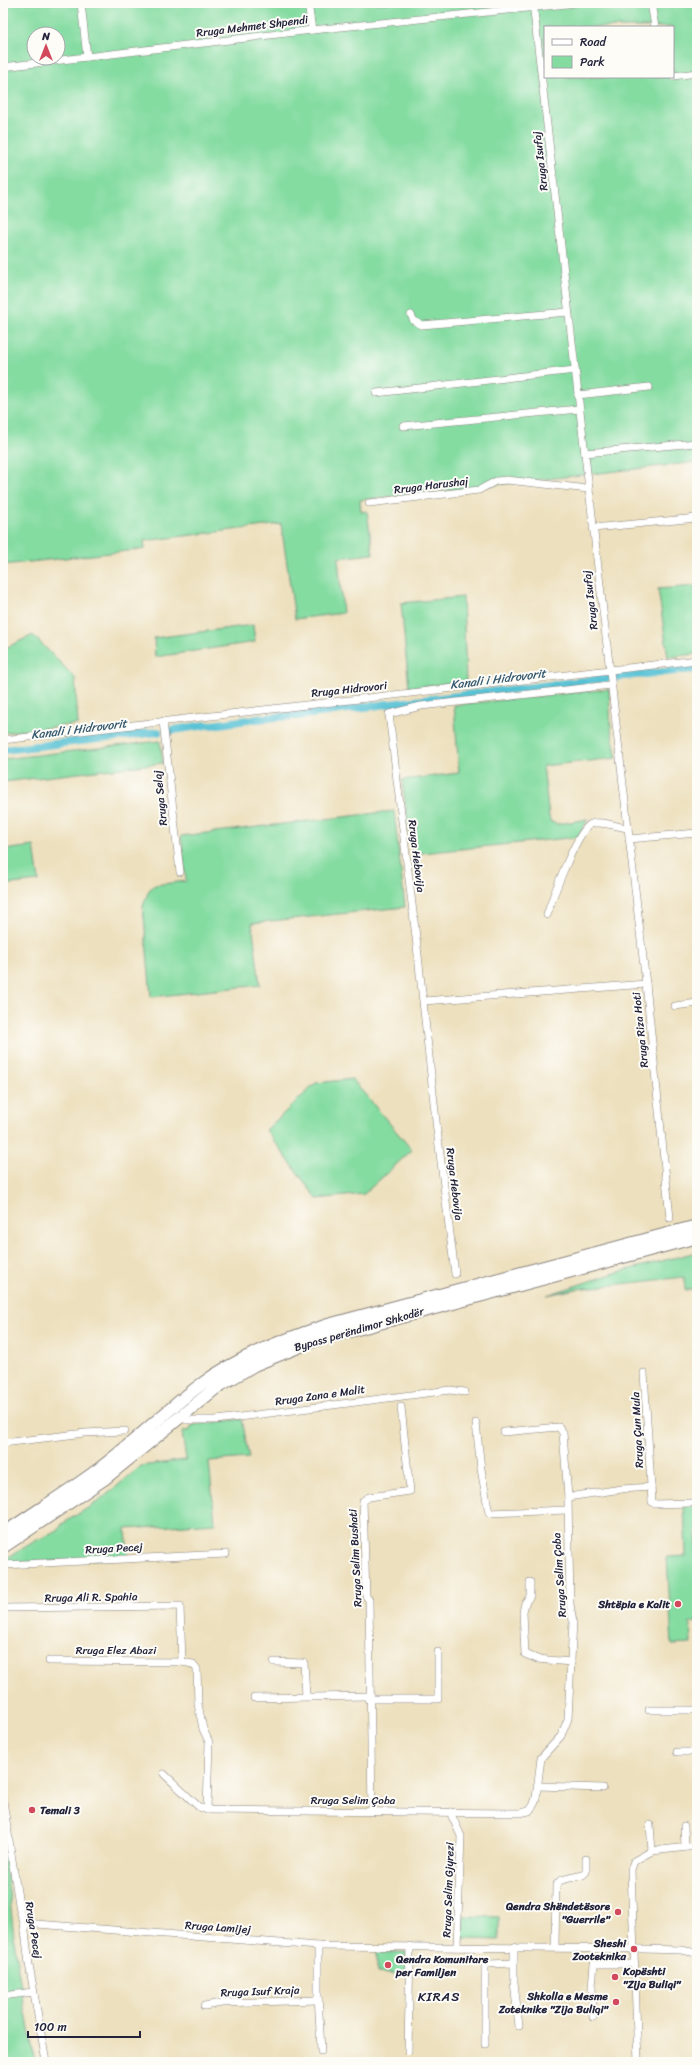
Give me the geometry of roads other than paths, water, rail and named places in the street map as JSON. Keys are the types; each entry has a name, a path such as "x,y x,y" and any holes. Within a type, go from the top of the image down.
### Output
{"highway":[{"name":"Bypass perëndimor Shkodër","path":"3,1534 100,1469 200,1385 240,1360 285,1340 328,1325 697,1226"},
{"name":"Bypass perëndimor Shkodër","path":"3,1547 104,1479 179,1416 217,1387 254,1365 300,1345 697,1237"}],"street":[{"path":"80,3 87,57"},
{"path":"308,3 312,30"},
{"name":"Rruga Mehmet Shpendi","path":"3,66 533,5 576,3"},
{"path":"651,3 655,26"},
{"name":"Rruga Isufaj","path":"533,5 609,670"},
{"path":"674,76 697,73"},
{"path":"411,315 414,321 422,325 568,312"},
{"path":"376,393 575,370"},
{"path":"578,395 649,387"},
{"path":"403,426 579,409"},
{"path":"584,453 697,443"},
{"name":"Rruga Harushaj","path":"368,504 480,490 496,481 507,480 589,490"},
{"path":"593,528 697,518"},
{"name":"Rruga Hidrovori","path":"3,740 697,660"},
{"name":"Rruga Riza Hoti","path":"609,670 646,984 670,1218"},
{"name":"Rruga Hebovija","path":"455,1274 436,1130 424,1001 389,714 421,706 611,685"},
{"name":"Rruga Selaj","path":"164,721 164,741 175,816 174,834 180,872"},
{"path":"547,915 563,871 584,830 590,824 596,823 628,828"},
{"path":"629,839 697,833"},
{"path":"424,1001 646,984"},
{"path":"675,1006 697,1003"},
{"name":"Rruga Çun Mula","path":"644,1373 648,1418 650,1487 652,1502 655,1504 691,1503"},
{"name":"Rruga Zana e Malit","path":"179,1416 187,1420 216,1420 450,1390 465,1392"},
{"name":"Rruga Selim Bushati","path":"372,1812 369,1698 369,1600 366,1596 363,1501 369,1497 410,1491 401,1407"},
{"path":"476,1423 481,1469 489,1512 567,1510 568,1497 563,1432 559,1427 504,1432"},
{"path":"3,1443 85,1433 125,1431"},
{"path":"568,1497 622,1489 650,1487"},
{"name":"Rruga Selim Çoba","path":"207,1810 520,1813 529,1811 536,1798 541,1758 561,1736 566,1727 573,1621 570,1604 567,1510"},
{"name":"Rruga Pecej","path":"3,1565 226,1554"},
{"path":"530,1582 530,1596 525,1603 523,1612 525,1654 537,1659 571,1662"},
{"name":"Rruga Ali R. Spahia","path":"3,1608 180,1606 182,1662"},
{"path":"254,1698 306,1696 438,1699 438,1652"},
{"name":"Rruga Elez Abazi","path":"49,1661 182,1662"},
{"path":"164,1774 199,1808 207,1810 209,1742 203,1729 198,1704 197,1669 194,1664 182,1662"},
{"path":"274,1662 304,1663 306,1696"},
{"path":"650,1710 697,1710"},
{"path":"677,1752 697,1752"},
{"path":"537,1786 603,1788"},
{"name":"Rruga Pecej","path":"3,1801 20,1911 24,1923 33,1992 46,2062"},
{"name":"Rruga Selim Gjyrezi","path":"450,1812 461,1836 458,1947"},
{"path":"650,1825 652,1851"},
{"path":"684,1826 685,1847"},
{"path":"638,2062 634,1949 630,1895 631,1870 634,1861 652,1851 697,1846"},
{"path":"555,1947 556,1885 561,1880 583,1875 586,1872 586,1859"},
{"name":"Rruga Lamijej","path":"24,1923 318,1946 555,1947 682,1950 697,1953"},
{"path":"318,1946 318,2000 321,2051"},
{"path":"408,2051 410,1946"},
{"path":"514,1947 519,2026"},
{"path":"485,2044 485,1966 488,1964 514,1963"},
{"path":"593,2017 592,1986 594,1964 634,1964"},
{"path":"3,1996 33,1992"},
{"name":"Rruga Isuf Kraja","path":"204,2006 222,2003 318,2000"}],"waterway":[{"name":"Kanali i Hidrovorit","path":"681,670 697,669"},
{"name":"Kanali i Hidrovorit","path":"615,677 675,671"},
{"name":"Kanali i Hidrovorit","path":"390,704 608,678"},
{"name":"Kanali i Hidrovorit","path":"295,716 387,704"},
{"name":"Kanali i Hidrovorit","path":"254,719 289,716"},
{"name":"Kanali i Hidrovorit","path":"212,725 247,720"},
{"name":"Kanali i Hidrovorit","path":"167,731 206,725"},
{"name":"Kanali i Hidrovorit","path":"3,750 158,732"}],"place":[{"name":"Shtëpia e Kalit","path":"678,1604"},
{"name":"Temali 3","path":"32,1810"},
{"name":"Qendra Shëndetësore \"Guerrile\"","path":"618,1912"},
{"name":"Sheshi Zooteknika","path":"634,1949"},
{"name":"Qendra Komunitare per Familjen","path":"388,1965"},
{"name":"Kopështi \"Zija Buliqi\"","path":"615,1977"},
{"name":"Shkolla e Mesme Zoteknike \"Zija Buliqi\"","path":"616,2002"}],"district":[{"name":"KIRAS","path":"439,1996"}]}
